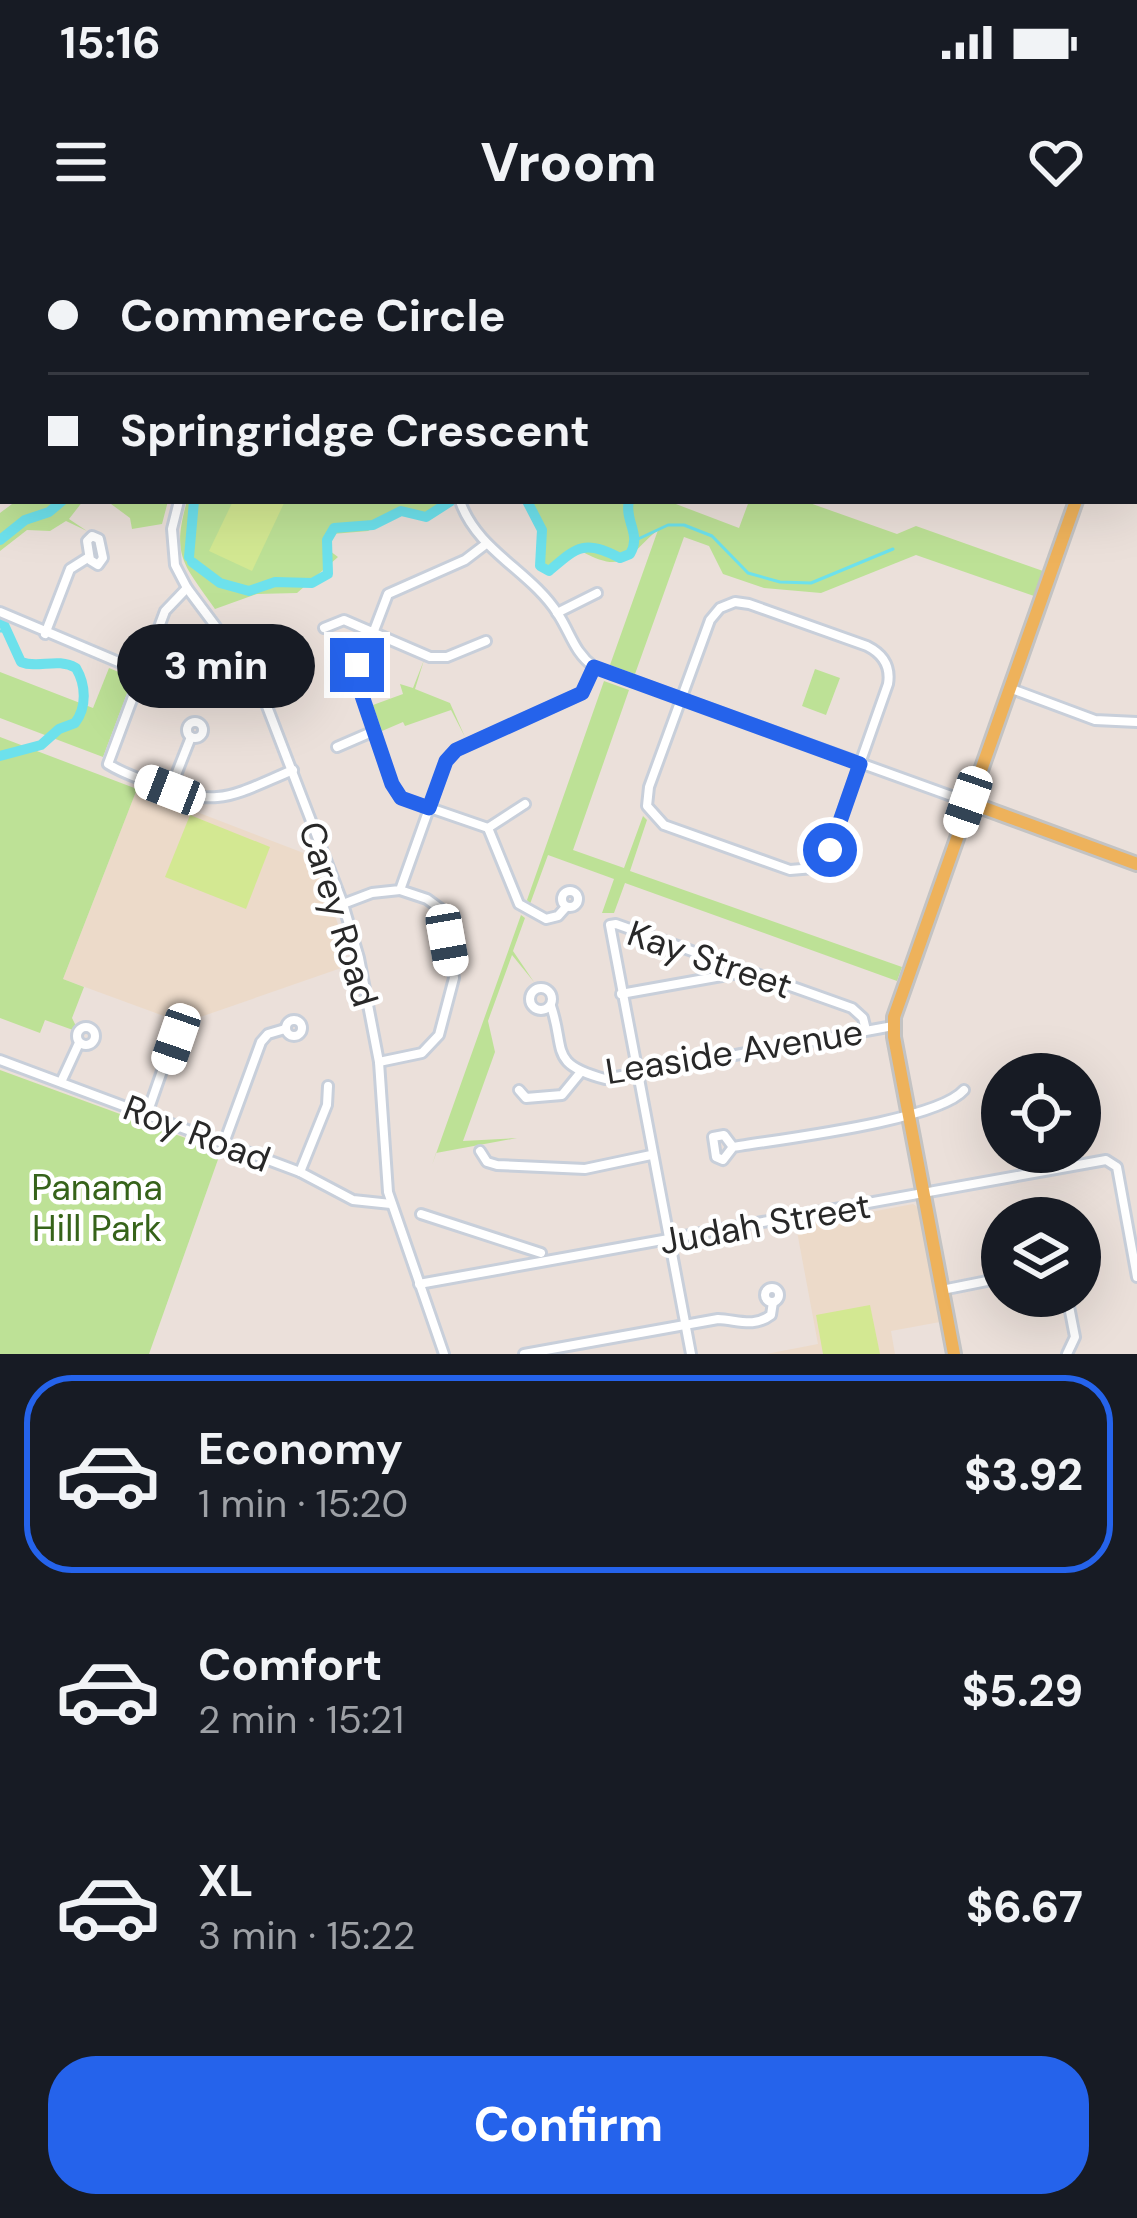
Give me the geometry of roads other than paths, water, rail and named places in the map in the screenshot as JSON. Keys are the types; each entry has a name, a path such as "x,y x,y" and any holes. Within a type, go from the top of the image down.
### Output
{"main road":[{"path":"954,1354 893,1026 1075,504"},
{"path":"968,802 1137,864"}],"street":[{"name":"Carey Road","path":"179,504 172,548 175,565 252,672 343,904 380,1062 391,1204 444,1354"},
{"path":"462,504 486,544 557,613 574,648 594,667 968,802"},
{"path":"486,544 465,560 388,594 356,678 401,798 488,828 519,904 546,919 558,916 566,907"},
{"path":"45,634 70,569 89,557"},
{"path":"188,588 165,610 108,764 196,799 222,799 292,770"},
{"path":"557,613 597,593"},
{"path":"727,604 749,604 867,646 885,661 888,684 860,764 827,857 814,868 790,870 664,825 649,812 646,799 715,613 727,604"},
{"path":"0,612 142,672"},
{"path":"324,628 344,620 430,657 447,657 486,641"},
{"path":"400,890 446,761 456,750 582,693 594,667"},
{"path":"1009,688 1095,720 1137,722"},
{"path":"337,747 374,731"},
{"path":"170,790 191,737"},
{"path":"488,828 525,804"},
{"path":"343,904 372,893 400,890 442,910 454,978 439,1035 422,1053 380,1062"},
{"name":"Kay Street","path":"621,994 610,925 616,924 851,1008 863,1018 866,1030"},
{"path":"691,1354 621,994 747,971"},
{"name":"Leaside Avenue","path":"551,1006 560,1051 580,1072 605,1079 893,1026"},
{"path":"147,1114 177,1028"},
{"path":"224,1144 261,1042 285,1028"},
{"path":"61,1082 79,1043"},
{"name":"Roy Road","path":"0,1060 300,1172 353,1200 391,1204"},
{"path":"519,1090 526,1098 562,1095 580,1072"},
{"path":"300,1172 327,1106 328,1086"},
{"path":"733,1148 911,1114 954,1101 964,1090"},
{"path":"480,1151 497,1165 555,1170 585,1169 651,1155"},
{"name":"Judah Street","path":"419,1284 1111,1162 1117,1168 1137,1277"},
{"path":"422,1214 542,1253"},
{"path":"514,1246 514,1268"},
{"path":"942,1290 981,1282"},
{"path":"524,1354 718,1319 759,1322 771,1315 773,1302"},
{"path":"1067,1354 1076,1337 1072,1317"}],"waterway":[{"path":"0,540 25,520 58,504"},
{"path":"189,557 194,504"},
{"path":"192,562 220,583 249,591 275,582 312,583 328,574 327,540 334,528 373,525 401,511 426,517 446,504"},
{"path":"529,504 542,530 540,566 549,571 582,548 620,558 630,554 634,540 629,504"},
{"path":"636,540 668,525 684,525 712,536 748,573 780,582 811,583 893,549"},
{"path":"0,616 21,662 76,668 84,696 75,723 59,729 41,745 0,756"},
{"path":"0,631 10,631"}],"park label":[{"name":"Panama Hill Park","path":"97,1208"}]}
